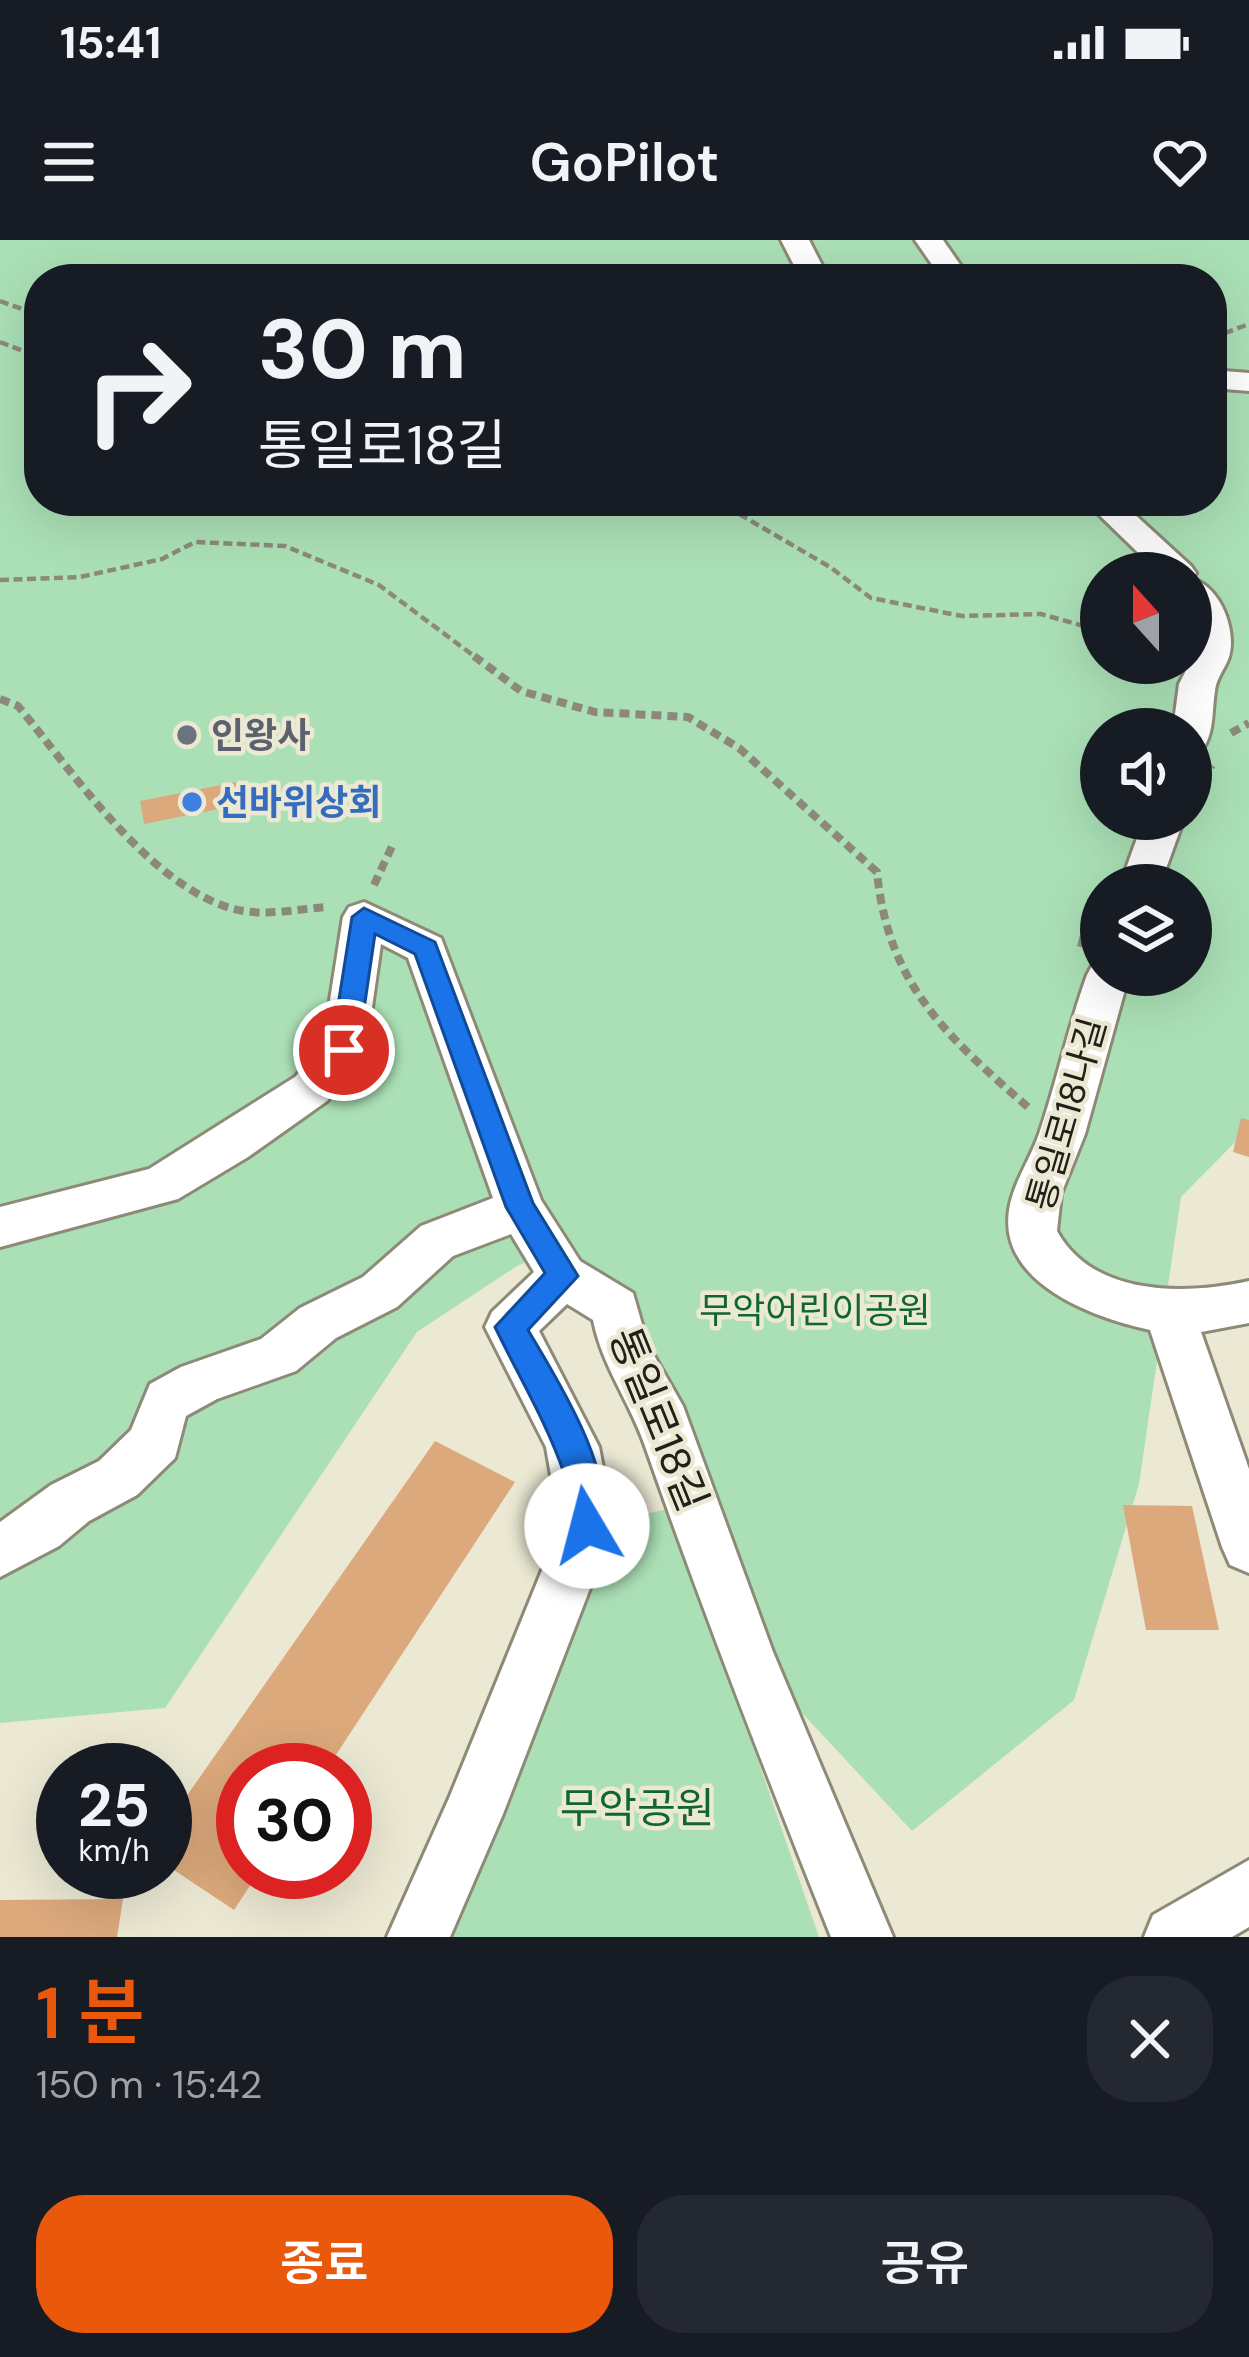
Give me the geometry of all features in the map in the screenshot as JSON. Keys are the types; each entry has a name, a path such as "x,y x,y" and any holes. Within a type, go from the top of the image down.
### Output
{"street":[{"path":"1117,516 1156,552"},
{"path":"0,1227 160,1185 232,1144 310,1089 344,1050 364,917 426,949 520,1207 563,1276 510,1327 559,1412 588,1494 587,1526 473,1814 418,1937"},
{"name":"통일로18나길","path":"1087,996 1061,1138 1036,1197 1033,1233 1052,1264 1091,1292 1125,1307 1168,1309 1249,1302"},
{"path":"0,1551 40,1528 70,1503 118,1478 156,1441 158,1421 168,1400 199,1383 278,1355 318,1323 380,1292 438,1240 469,1232 520,1207"},
{"name":"통일로18길","path":"563,1276 615,1308 624,1350 656,1406 745,1652 862,1937"},
{"path":"1168,1309 1249,1546"},
{"path":"1175,1937 1249,1891"}],"path":[{"path":"742,516 830,567 871,598 962,616 1041,614 1080,625"},
{"path":"0,580 80,578 162,560 195,542 285,546 380,585 521,691 595,712 688,717 739,748 877,872 877,914 894,965 947,1034 1031,1111"},
{"path":"0,699 18,706 104,808 179,882 233,909 352,906 364,917 394,842"}],"green space":[{"name":"무악어린이공원","path":"0,240 1249,240 1249,1128 1181,1197 1139,1484 1074,1700 912,1831 763,1671 585,1272 543,1255 517,1266 417,1332 165,1708 0,1723"},
{"name":"무악공원","path":"671,1508 819,1937 446,1937 609,1523"}],"building":[{"name":"선바위상회","path":"236,782 244,804 144,824 140,801"},
{"path":"1241,1118 1249,1120 1249,1157 1233,1152"},
{"path":"435,1441 515,1482 344,1743 224,1743"},
{"path":"1123,1505 1192,1506 1219,1630 1146,1630"},
{"path":"216,1754 216,1898 192,1882 192,1788"},
{"path":"123,1899 117,1937 0,1937 0,1900"},
{"path":"218,1899 241,1899 234,1910"}],"place":[{"name":"인왕사","path":"187,735"},
{"name":"선바위상회","path":"192,802"}],"route":[{"path":"344,1050 364,917 426,949 520,1207 563,1276 510,1327 559,1412 588,1494 587,1526"}]}
